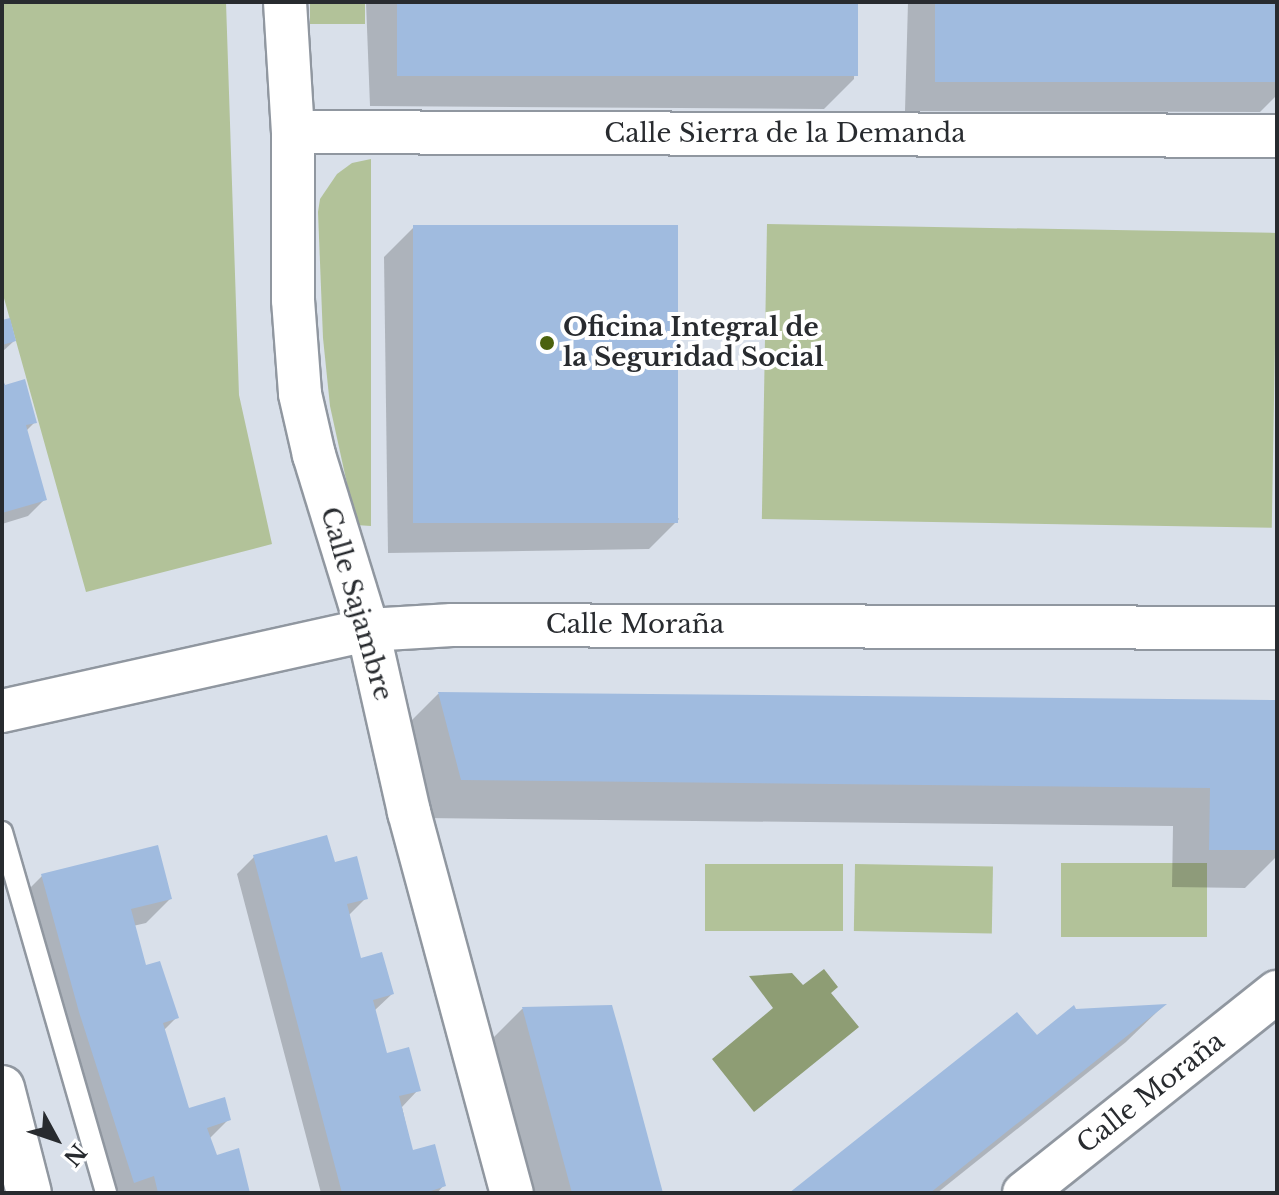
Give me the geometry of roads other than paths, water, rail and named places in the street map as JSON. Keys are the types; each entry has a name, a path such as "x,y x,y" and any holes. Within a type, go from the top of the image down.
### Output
{"street":[{"name":"Calle Sajambre","path":"285,2 293,132 293,300 300,394 314,455 368,630 409,812 512,1193"},
{"name":"Calle Sierra de la Demanda","path":"293,132 1277,136"},
{"name":"Calle Moraña","path":"2,711 368,630 452,625 1277,628"},
{"name":"Calle Moraña","path":"1024,1193 1277,992"},
{"path":"2,1088 29,1193"}],"lane":[{"path":"2,832 106,1193"}],"place":[{"name":"Oficina Integral de la Seguridad Social","path":"547,343"}]}
